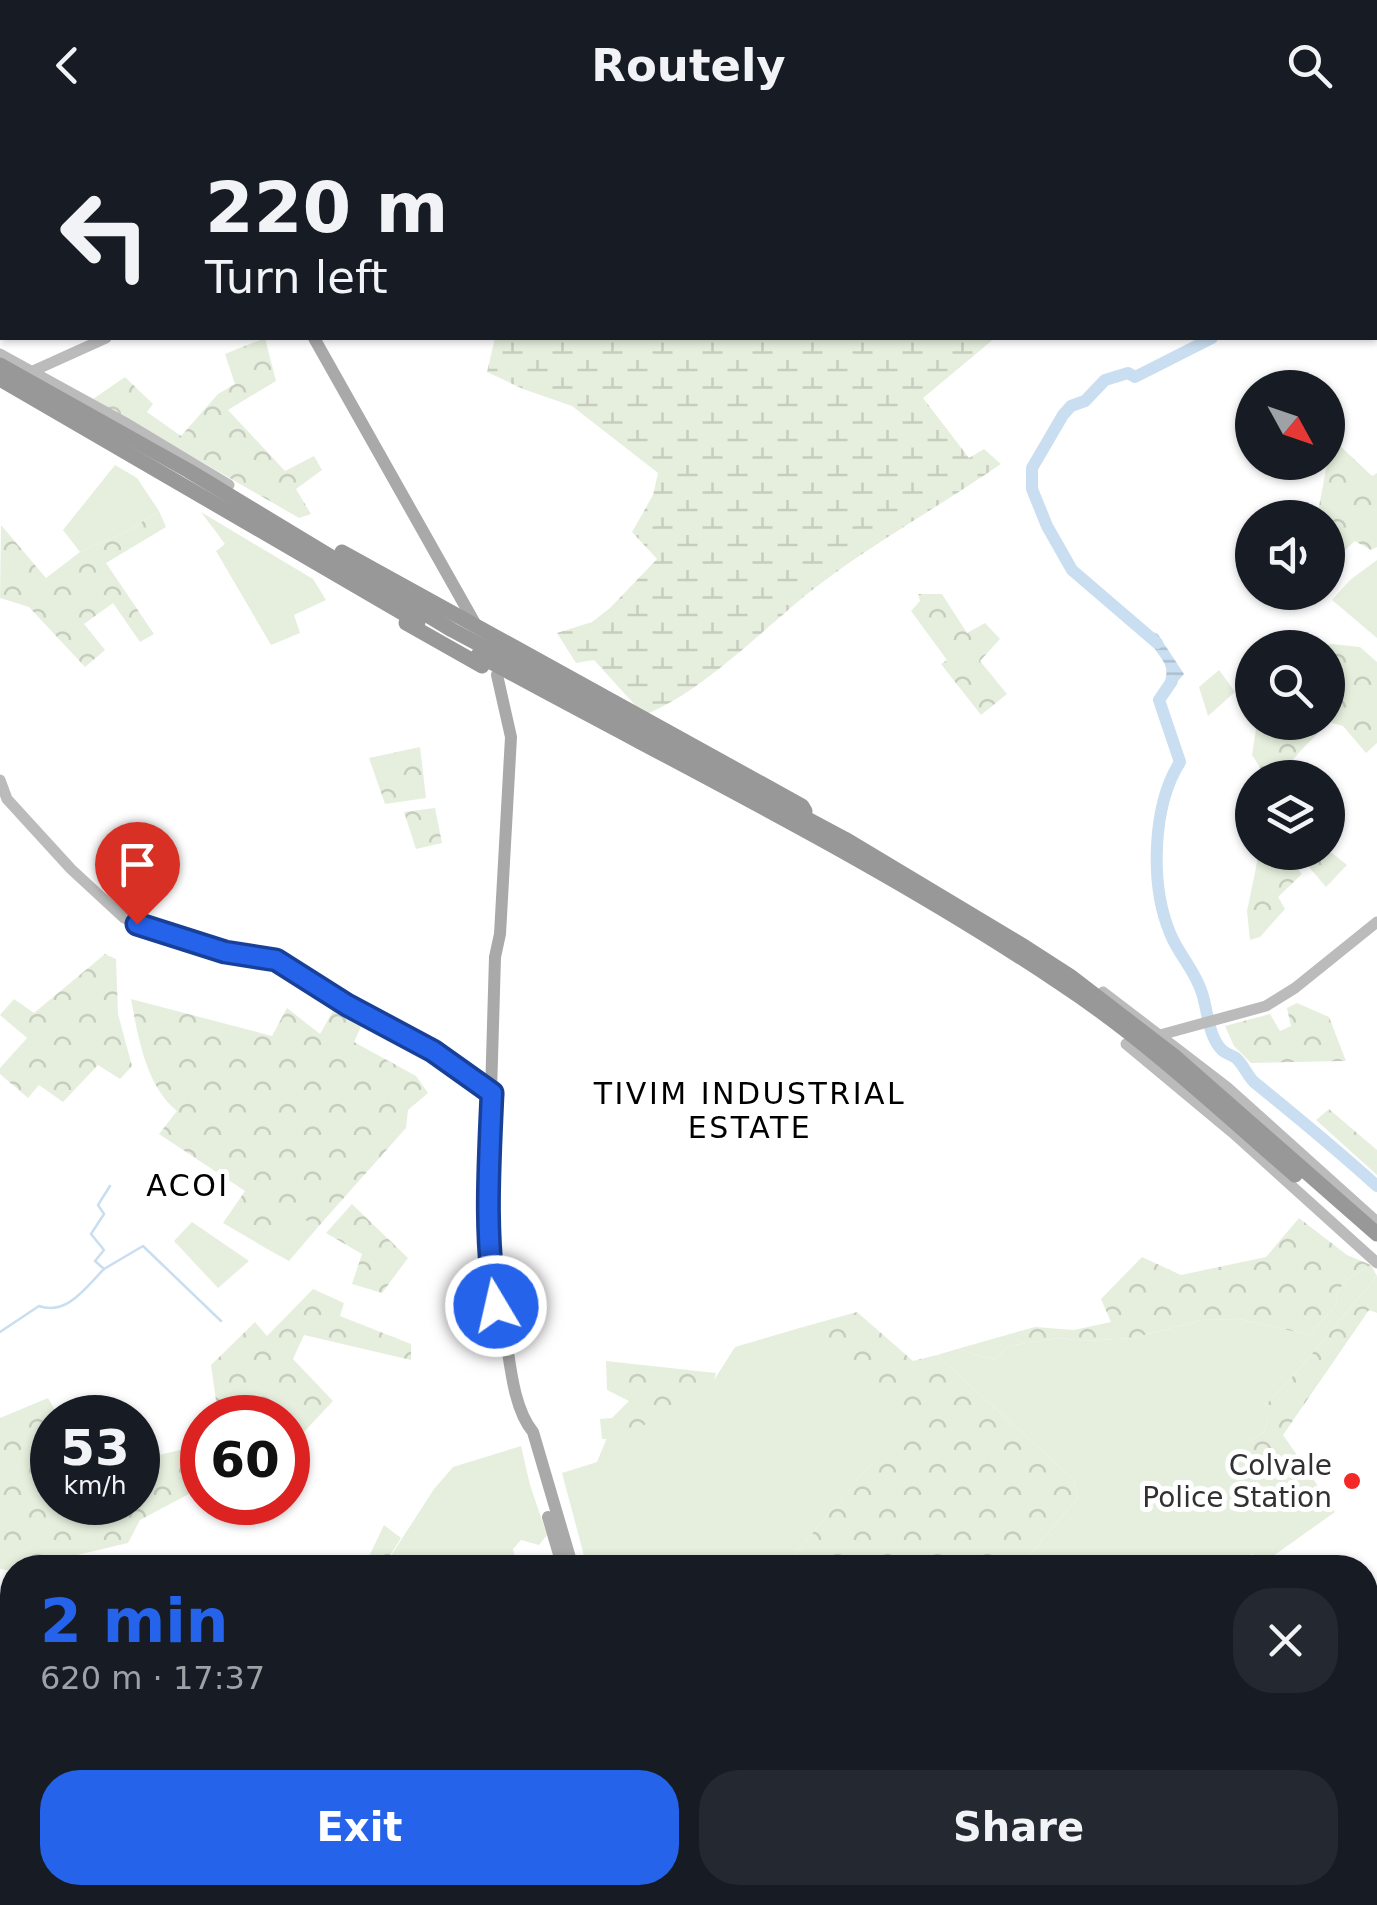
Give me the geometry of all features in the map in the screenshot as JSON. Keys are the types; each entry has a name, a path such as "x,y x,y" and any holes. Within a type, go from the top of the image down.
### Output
{"highway":[{"path":"0,364 188,471 449,634"},
{"path":"0,382 449,634 948,899 1101,995 1377,1234"},
{"path":"0,382 497,675 786,830 814,830 940,906 1063,984 1377,1246"},
{"path":"188,471 229,485 802,806 814,830"},
{"path":"461,654 477,627"},
{"path":"497,675 513,647"}],"main road":[{"path":"315,340 477,627"},
{"path":"497,675 511,737 500,934 496,946 489,1266 500,1326 528,1428 569,1555"},
{"path":"528,1428 526,1434 559,1555"}],"street":[{"path":"33,371 102,340"},
{"path":"0,354 229,485"},
{"path":"0,780 7,799 81,879 124,918 225,952 276,960 347,1005 433,1051 495,1094"},
{"path":"1160,1035 1266,1006 1295,988 1377,922"},
{"path":"1101,995 1227,1087 1377,1222"},
{"path":"1129,1040 1377,1263"}],"green space":[{"path":"266,340 276,381 228,410 285,471 314,456 322,470 296,489 311,514 299,518 93,399 125,377 153,404 147,412 181,436 218,394 235,384 225,354"},
{"path":"495,340 993,340 923,398 969,458 984,449 1001,464 838,571 711,675 644,715 594,660 576,663 557,633 592,622 657,559 632,532 653,495 658,473 572,406 487,372"},
{"path":"1345,450 1372,476 1377,473 1377,547 1371,550 1355,541 1345,550 1345,500 1320,500 1324,480 1345,480"},
{"path":"115,465 137,478 159,511 126,532 80,552 63,530"},
{"path":"159,511 166,527 106,563 154,634 140,642 113,603 84,624 105,650 85,667 29,607 0,598 1,525 46,578 80,552 126,532"},
{"path":"201,512 313,579 326,600 294,615 300,633 271,645 216,551 225,544"},
{"path":"1377,560 1377,638 1344,610 1345,586"},
{"path":"918,594 942,594 967,633 985,623 1000,639 980,661 1007,694 981,715 941,664 947,660 911,611 920,601"},
{"path":"1345,645 1360,647 1377,662 1377,743 1366,753 1345,728"},
{"path":"1219,670 1235,692 1208,716 1199,687"},
{"path":"1254,740 1311,740 1293,760 1255,760"},
{"path":"420,747 426,798 385,804 369,758"},
{"path":"435,808 442,843 416,849 404,812"},
{"path":"1255,870 1299,870 1302,874 1278,897 1285,909 1260,937 1250,940 1247,911"},
{"path":"1312,870 1342,870 1326,887"},
{"path":"105,954 116,959 118,1014 132,1066 120,1079 98,1065 63,1102 39,1085 28,1098 0,1074 0,1068 27,1038 0,1015 14,999 34,1013"},
{"path":"131,999 272,1036 287,1008 320,1034 337,1004 365,1018 354,1042 416,1076 428,1093 408,1110 406,1128 318,1227 297,1215 269,1250 223,1223 245,1191 159,1134 177,1111 166,1101 151,1075 140,1045"},
{"path":"1297,1003 1329,1017 1346,1061 1251,1063 1234,1046 1225,1026 1270,1014 1280,1031 1291,1026 1287,1008"},
{"path":"1329,1109 1377,1150 1377,1175 1316,1120"},
{"path":"352,1204 408,1258 382,1293 352,1284 362,1254 326,1233"},
{"path":"297,1214 318,1227 289,1261 269,1250"},
{"path":"1299,1218 1347,1255 1371,1265 1338,1290 1336,1305 1309,1335 1240,1319 1202,1320 1133,1338 1059,1338 1008,1346 995,1360 957,1349 1035,1327 1074,1330 1111,1322 1101,1299 1142,1257 1181,1275 1266,1257"},
{"path":"192,1222 249,1261 218,1288 174,1241"},
{"path":"1371,1265 1377,1276 1261,1410 1268,1418 1264,1432 1244,1445 1296,1471 1304,1465 1335,1512 1275,1555 1029,1555 1078,1498 1074,1480 937,1355 957,1349 995,1360 1008,1346 1059,1338 1133,1338 1202,1320 1240,1319 1309,1335 1336,1305 1338,1290"},
{"path":"1377,1276 1377,1313 1369,1310 1283,1435 1304,1465 1276,1476 1256,1467 1242,1455 1244,1445 1264,1432 1268,1418 1260,1411"},
{"path":"313,1289 344,1303 340,1316 411,1344 411,1360 304,1335 293,1359 333,1401 310,1426 310,1395 215,1395 211,1365 255,1322 267,1336"},
{"path":"857,1312 913,1361 937,1355 1074,1480 1078,1498 1029,1555 794,1555 907,1421 803,1327"},
{"path":"803,1327 908,1420 794,1555 584,1555 562,1473 597,1462 611,1428 702,1399 735,1347"},
{"path":"606,1361 716,1373 711,1392 701,1403 667,1411 620,1440 602,1439 600,1419 612,1418 629,1401 607,1390"},
{"path":"30,1406 30,1525 137,1525 128,1543 77,1555 0,1555 0,1418"},
{"path":"521,1446 547,1535 539,1545 521,1540 513,1549 514,1555 391,1555 453,1467"},
{"path":"180,1450 180,1499 160,1509 160,1455"},
{"path":"384,1525 401,1538 390,1555 370,1555"}],"water":[{"path":"1147,632 1157,633 1184,674 1158,698 1166,669"}],"waterway":[{"path":"1157,643 1072,570 1032,489 1032,468 1063,415 1071,406 1085,401 1105,380 1128,373 1135,377 1208,340"},
{"path":"1172,681 1159,700 1180,762 1164,801 1157,846 1159,892 1170,933 1199,985 1217,1044 1236,1058 1254,1082 1377,1186"},
{"path":"0,1332 39,1306 49,1308 67,1303 104,1269 95,1261 104,1250 91,1234 104,1214 98,1205 110,1186"},
{"path":"104,1269 143,1246 221,1321"}],"place":[{"name":"Colvale Police Station","path":"1352,1481"}],"district":[{"name":"TIVIM INDUSTRIAL ESTATE","path":"750,1110"},
{"name":"ACOI","path":"188,1185"}],"route":[{"path":"137,924 225,952 276,960 347,1005 433,1051 492,1093 487,1228 496,1306"}]}
